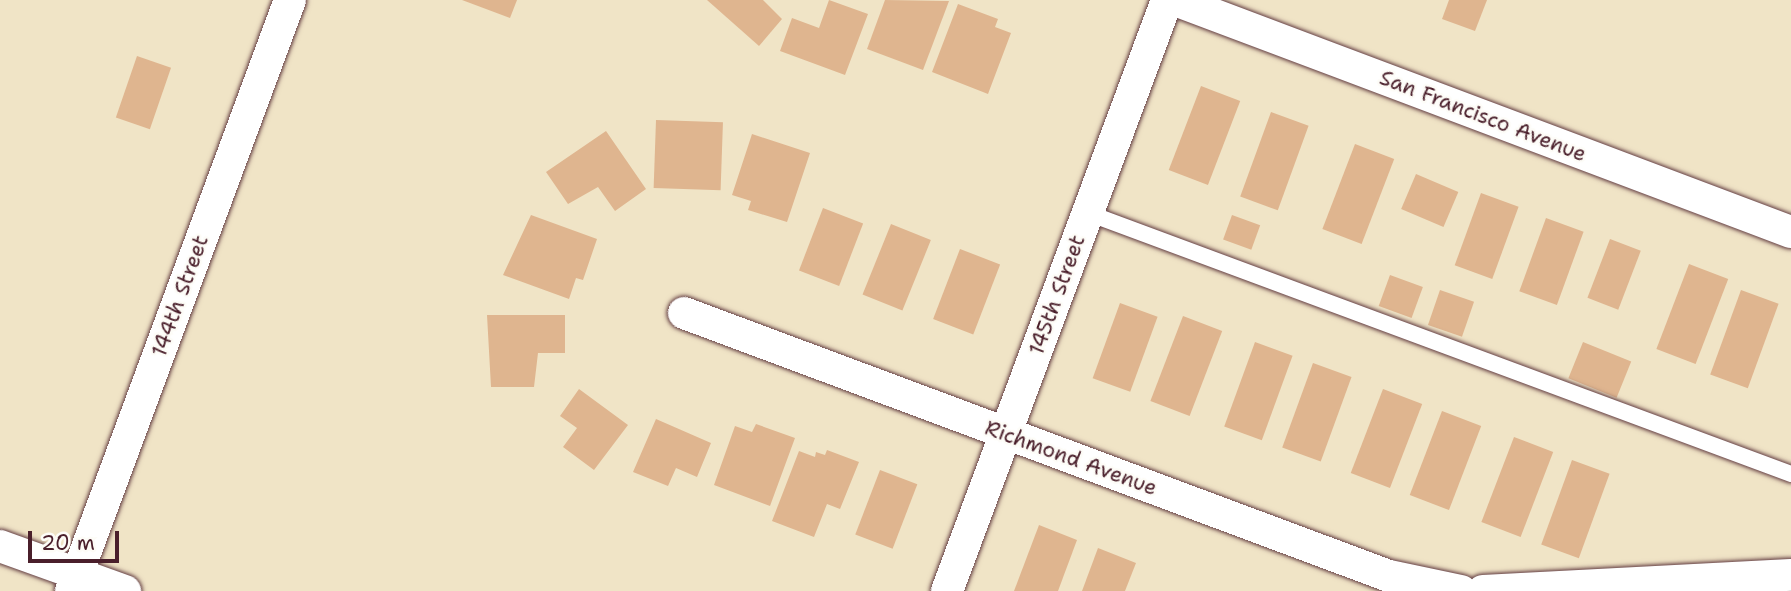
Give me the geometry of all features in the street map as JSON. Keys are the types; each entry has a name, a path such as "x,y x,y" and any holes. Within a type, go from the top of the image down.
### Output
{"street":[{"name":"144th Street","path":"74,582 290,0"},
{"name":"145th Street","path":"947,591 1167,0"},
{"name":"San Francisco Avenue","path":"1175,0 1791,232"},
{"name":"Richmond Avenue","path":"684,313 1389,576 1461,591"},
{"path":"0,546 74,582 125,591"},
{"path":"1483,591 1791,575"}],"lane":[{"path":"1088,213 1791,474"}],"building":[{"path":"462,0 517,0 510,18"},
{"path":"707,0 763,0 782,19 759,46"},
{"path":"829,0 868,14 845,75 780,51 792,18 819,28"},
{"path":"885,0 949,1 923,70 867,49"},
{"path":"1449,0 1487,0 1475,31 1442,19"},
{"path":"958,4 998,19 995,27 1011,33 988,94 932,72"},
{"path":"137,56 171,68 150,129 116,117"},
{"path":"1201,86 1240,101 1208,185 1169,170"},
{"path":"1271,112 1309,126 1278,210 1240,197"},
{"path":"656,120 723,122 721,190 654,188"},
{"path":"606,131 646,189 615,211 598,187 568,204 546,172"},
{"path":"752,134 810,153 787,222 748,210 751,201 732,195"},
{"path":"1355,144 1394,159 1362,244 1322,229"},
{"path":"1416,174 1458,192 1443,227 1401,209"},
{"path":"1481,193 1519,207 1492,279 1455,265"},
{"path":"823,208 863,223 839,286 799,271"},
{"path":"531,215 597,239 583,280 576,278 569,299 503,275"},
{"path":"1232,215 1260,225 1251,250 1223,239"},
{"path":"1546,218 1584,232 1557,305 1519,291"},
{"path":"891,224 931,240 902,311 863,294"},
{"path":"1610,239 1641,251 1618,310 1587,298"},
{"path":"960,249 1000,264 973,334 933,319"},
{"path":"1689,264 1728,279 1696,364 1656,349"},
{"path":"1390,275 1423,287 1412,318 1379,306"},
{"path":"1440,290 1474,302 1462,337 1428,325"},
{"path":"1741,290 1779,304 1748,388 1710,375"},
{"path":"1120,303 1158,317 1130,392 1093,378"},
{"path":"487,315 565,315 565,353 538,353 534,387 491,387"},
{"path":"1183,316 1222,331 1190,416 1150,401"},
{"path":"1255,342 1293,356 1262,440 1224,427"},
{"path":"1583,342 1631,361 1617,398 1568,378"},
{"path":"1313,363 1352,377 1321,462 1282,448"},
{"path":"579,389 628,425 594,470 563,447 577,428 560,416"},
{"path":"1383,389 1422,404 1390,488 1351,473"},
{"path":"1442,411 1481,426 1449,510 1410,495"},
{"path":"656,419 711,443 697,477 676,468 668,486 633,472"},
{"path":"756,424 795,438 770,506 714,485 735,426 752,432"},
{"path":"1514,437 1553,452 1521,537 1481,522"},
{"path":"827,450 859,462 840,509 827,504 814,537 772,521 799,451 815,457 816,452 825,455"},
{"path":"1572,460 1610,474 1579,558 1541,545"},
{"path":"880,470 917,484 893,549 855,534"},
{"path":"1039,525 1077,540 1058,591 1014,591"},
{"path":"1098,548 1136,563 1125,591 1082,591"}]}
